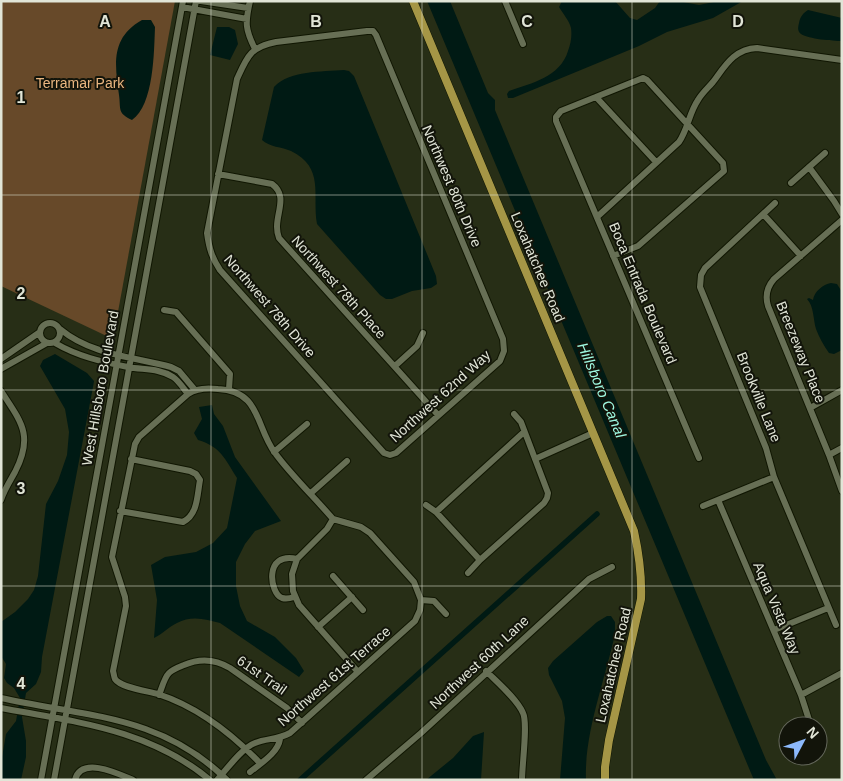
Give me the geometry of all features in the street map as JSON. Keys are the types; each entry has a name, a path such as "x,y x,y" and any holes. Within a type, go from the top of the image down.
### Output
{"main road":[{"name":"Loxahatchee Road","path":"413,1 634,531 642,575 640,599 636,625 609,740 605,780"}],"street":[{"name":"West Hillsboro Boulevard","path":"54,780 196,1"},
{"path":"201,1 249,5 247,34 255,49"},
{"path":"505,1 523,44"},
{"name":"West Hillsboro Boulevard","path":"40,780 90,517 116,365 183,4"},
{"path":"183,4 194,9 247,19"},
{"name":"Northwest 80th Drive","path":"255,49 262,45 276,42 373,31 503,339 504,351"},
{"name":"Northwest 78th Drive","path":"255,49 245,62 237,79 207,233 208,246 212,258 220,270 384,453 390,455"},
{"name":"Boca Entrada Boulevard","path":"699,458 597,217 679,142 686,133 687,123 698,99 729,60 743,51 761,49 842,60"},
{"path":"597,217 556,121 556,117 561,111 643,78 647,80 723,163 724,171 638,246 613,256"},
{"path":"596,96 656,162"},
{"path":"791,183 825,153"},
{"path":"809,167 842,214"},
{"name":"Northwest 78th Place","path":"218,174 272,184 278,189 281,198 276,231 279,238 438,415"},
{"name":"Brookville Lane","path":"775,203 707,265 701,275 700,283 766,448 774,477 836,625"},
{"path":"764,214 800,256"},
{"name":"Breezeway Place","path":"842,220 771,282 766,297 768,306 830,455 842,491"},
{"path":"164,310 176,312 230,374 229,389"},
{"path":"1,359 40,332 43,326 49,322 56,324 82,345 171,367 178,371 195,390"},
{"path":"55,343 59,338 60,329"},
{"path":"40,332 41,338 46,343"},
{"path":"395,366 417,346 423,333"},
{"path":"1,369 46,343 55,343 77,354 116,365 157,370 174,378 188,394"},
{"path":"19,347 24,356"},
{"name":"Northwest 62nd Way","path":"390,455 396,453 500,361 504,351"},
{"path":"260,764 246,749 202,715 159,695 122,684 115,679 113,671 126,606 112,557 134,444 139,437 188,394 195,390 208,388 229,389 249,402 255,409 274,452 334,519 370,533 414,582 418,588 421,600 434,601 446,614"},
{"path":"1,390 20,419 26,443 23,455 1,500"},
{"path":"810,408 842,390"},
{"path":"468,573 480,560 544,504 547,498 548,493 521,422 514,414"},
{"path":"274,452 307,424"},
{"path":"436,512 524,432"},
{"path":"535,459 593,434"},
{"path":"830,455 842,448"},
{"path":"120,511 184,522 190,519 194,513 200,480 196,474 190,471 131,459"},
{"path":"311,493 347,462"},
{"path":"703,506 774,477"},
{"name":"Aqua Vista Way","path":"718,500 774,630 808,716"},
{"path":"426,505 436,512 480,560"},
{"path":"334,519 328,530 297,559 292,574 294,597 358,672"},
{"path":"294,597 281,598 274,588 272,577 274,568 280,559 285,557 297,559"},
{"name":"Northwest 60th Lane","path":"366,780 589,578 612,567"},
{"path":"333,576 363,610"},
{"path":"318,627 352,597"},
{"name":"Northwest 61st Terrace","path":"222,778 246,749 254,743 280,739 302,723 415,620 420,610 421,600"},
{"path":"774,630 828,608"},
{"name":"61st Trail","path":"159,695 168,674 174,669 201,660 210,660 222,663 230,668 287,708 302,723"},
{"path":"486,671 519,706 524,714 522,780"},
{"path":"801,695 842,673"},
{"path":"1,698 126,721 153,731 197,755 222,778"},
{"path":"1,708 119,732 153,744 189,764 210,780"},
{"path":"250,772 275,750 279,745 280,739"},
{"path":"75,780 77,772 83,768 91,767 133,780"}],"green space":[{"name":"Terramar Park","path":"1,1 175,1 113,339 1,286"}],"water":[{"name":"Hillsboro Canal","path":"427,1 450,1 488,93 495,100 495,110 766,760 777,780 754,780"},
{"path":"562,1 615,1 630,18 637,20 655,8 660,1 678,1 699,5 719,1 743,1 713,18 667,32 639,46 513,98 508,98 507,94 509,91 544,78 559,67 564,60 570,45 571,28 559,7"},
{"path":"808,10 842,18 842,41 815,38 801,34 798,29 799,21"},
{"path":"142,20 151,20 155,27 153,63 149,91 145,103 132,120 124,115 121,110 116,73 117,53 124,35"},
{"path":"217,27 229,27 235,30 238,44 230,60 210,55"},
{"path":"349,71 354,76 436,276 437,284 431,288 412,291 392,299 386,299 380,295 317,224 315,183 309,165 291,151 272,146 262,140 274,87 281,81 297,75"},
{"path":"831,283 837,284 842,292 842,350 834,354 829,353 820,338 811,305 807,299 813,300 819,289"},
{"path":"55,354 87,373 94,381 42,657 41,672 36,684 26,693 22,717 26,741 26,757 21,780 1,780 1,763 6,734 16,721 20,698 14,688 4,678 6,664 1,656 1,622 15,612 34,590 38,576 46,504 58,481 67,455 69,432 65,409 40,366 43,360"},
{"path":"212,405 214,414 223,426 235,457 281,521 255,531 245,544 236,562 236,586 240,606 247,621 275,637 296,658 304,671 299,677 220,623 198,618 188,619 174,625 154,638 157,600 151,565 165,557 196,552 213,543 227,528 237,478 222,454 212,446 198,440 194,433 202,419 199,407"},
{"path":"607,616 611,616 615,622 615,634 588,744 586,780 560,780 565,718 562,701 549,675 548,668 553,661 597,622"},
{"path":"484,732 481,780 426,780 453,758 473,736"}],"waterway":[{"path":"300,780 597,514"}]}
